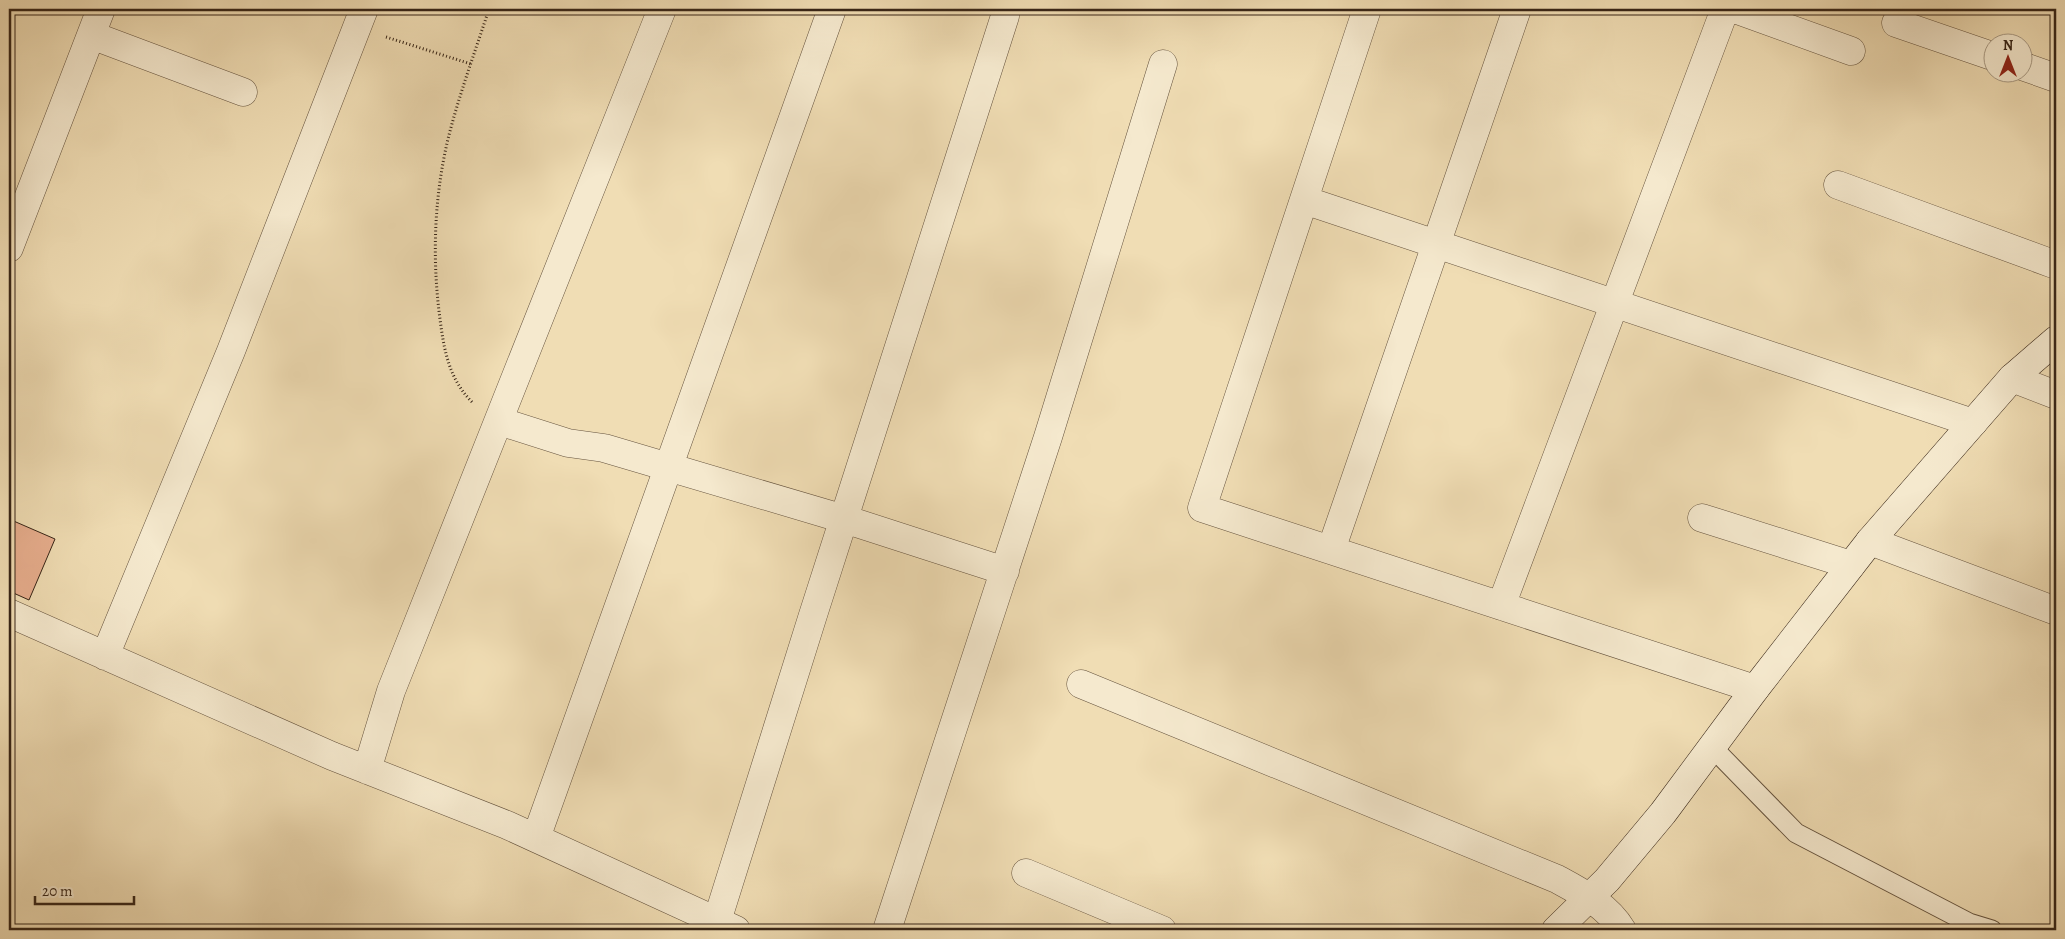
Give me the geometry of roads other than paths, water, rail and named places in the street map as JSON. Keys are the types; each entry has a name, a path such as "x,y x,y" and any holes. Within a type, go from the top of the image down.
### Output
{"street":[{"path":"9,248 101,9"},
{"path":"367,770 391,691 662,9"},
{"path":"536,838 832,9"},
{"path":"1367,9 1202,508 1755,689"},
{"path":"1331,550 1517,9"},
{"path":"1501,606 1725,9"},
{"path":"1735,9 1851,51"},
{"path":"9,613 332,756 536,838 727,926 844,519 1005,16"},
{"path":"105,656 231,351 361,18"},
{"path":"1896,24 1982,53"},
{"path":"91,35 243,92"},
{"path":"887,930 1048,438 1163,64"},
{"path":"2032,70 2056,78"},
{"path":"1838,185 2056,265"},
{"path":"1304,200 1973,423"},
{"path":"1556,930 1607,880 1663,813 1755,689 1870,541 2012,378 2056,340"},
{"path":"2012,378 2056,395"},
{"path":"499,421 568,444 604,448 844,519 1005,571"},
{"path":"1702,518 1851,565"},
{"path":"1870,541 2056,610"},
{"path":"1081,684 1557,879 1589,896 1616,920 1622,930"},
{"path":"1026,873 1162,930"}],"lane":[{"path":"1712,747 1796,833 1969,922 1992,930"}]}
